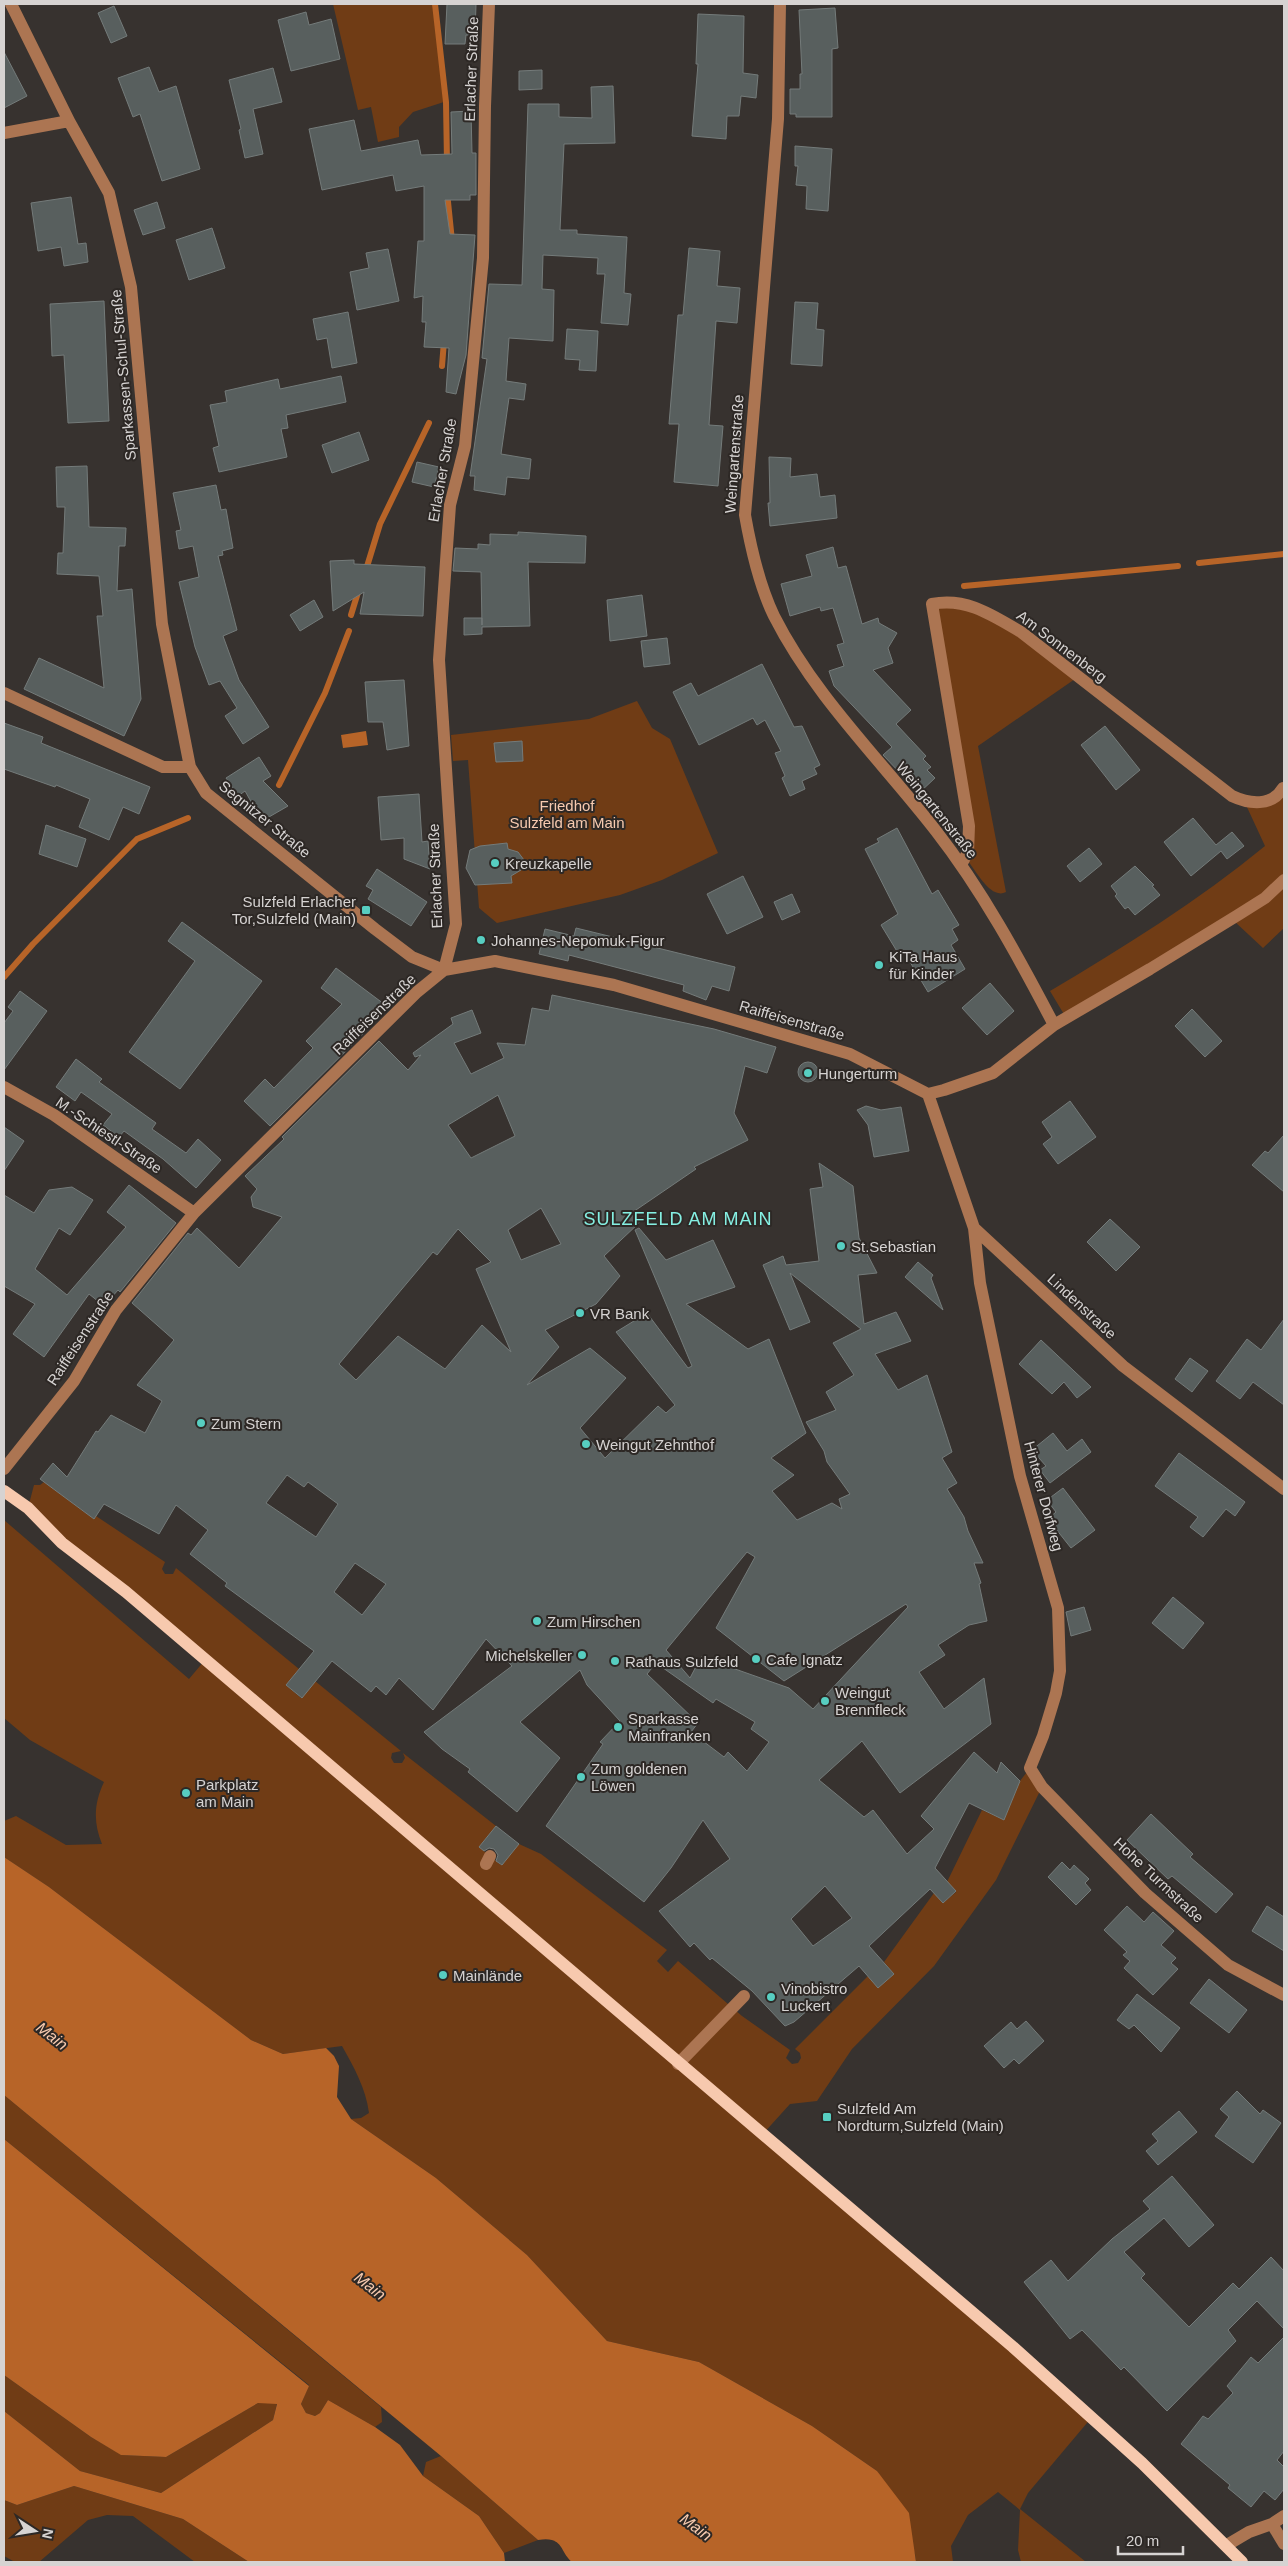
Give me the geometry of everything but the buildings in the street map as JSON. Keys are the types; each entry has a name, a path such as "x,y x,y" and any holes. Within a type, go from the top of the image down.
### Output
{"main road":[{"path":"4,1491 28,1508 62,1543 126,1592 678,2064 888,2239 1051,2380 1142,2463 1227,2545 1242,2562"}],"street":[{"name":"Sparkassen-Schul-Straße","path":"11,4 69,121 109,193 131,286 162,624 190,766"},
{"name":"Erlacher Straße","path":"444,970 456,924 439,660 450,506 465,446 483,258 485,106 489,4"},
{"name":"Weingartenstraße","path":"780,4 778,118 745,515 754,560 774,615 800,663 961,865 1035,988 1054,1025"},
{"path":"4,133 69,121"},
{"name":"Am Sonnenberg","path":"961,865 968,852 969,826 932,604 947,601 984,609 1021,632 1232,796 1247,803 1256,804 1281,793 1284,788"},
{"path":"4,693 163,767 190,766"},
{"name":"Segnitzer Straße","path":"190,766 206,793 375,929 412,957 444,970"},
{"path":"928,1094 993,1073 1054,1025 1150,969 1265,898 1284,880"},
{"name":"Raiffeisenstraße","path":"4,1469 74,1381 116,1310 194,1213 417,992 444,970 495,961 614,985 850,1054 928,1094"},
{"name":"M.-Schiestl-Straße","path":"4,1087 54,1115 194,1213"},
{"name":"Lindenstraße","path":"928,1094 974,1228 1123,1366 1284,1489"},
{"name":"Hinterer Dorfweg","path":"974,1228 980,1283 1020,1476 1058,1608 1060,1670 1043,1736 1030,1768"},
{"name":"Hohe Turmstraße","path":"1030,1768 1042,1787 1145,1894 1228,1964 1284,1995"},
{"path":"678,2064 744,1996"},
{"path":"1227,2545 1249,2532 1272,2524 1284,2516"},
{"path":"1272,2524 1284,2544"}],"green space":[{"path":"333,4 436,4 447,101 413,112 399,127 399,137 378,142 371,107 358,110"},
{"path":"962,606 1020,634 1075,679 978,746 1006,892 1000,893 995,892 984,883 968,861 935,607"},
{"name":"Friedhof Sulzfeld am Main","path":"637,701 652,728 670,739 718,853 662,880 620,895 497,923 479,908 468,760 453,761 451,735 589,719"},
{"path":"1284,788 1284,928 1263,948 1234,921 1065,1016 1050,991 1160,923 1214,886 1265,846 1246,805"},
{"path":"44,1482 94,1519 96,1516 165,1562 162,1569 165,1574 173,1574 176,1568 299,1669 286,1685 301,1698 315,1681 401,1751 392,1753 391,1758 394,1763 402,1763 405,1758 403,1753 496,1826 479,1847 501,1865 519,1844 541,1854 667,1950 657,1961 668,1972 678,1961 742,2016 790,2050 786,2058 792,2064 798,2063 801,2058 800,2053 795,2049 868,1976 878,1988 894,1974 884,1962 934,1893 943,1903 956,1892 947,1882 982,1810 1004,1820 1020,1781 1030,1768 1042,1787 996,1880 934,1966 852,2049 817,2101 790,2104 762,2135 1092,2417 1028,2493 1020,2509 1086,2562 1021,2562 1018,2550 1020,2510 998,2492 968,2515 951,2546 953,2562 916,2562 915,2554 877,2471 812,2426 699,2362 607,2341 527,2255 436,2178 351,2119 361,2118 369,2113 362,2087 342,2046 283,2054 251,2040 49,1887 4,1857 4,1821 16,1816 66,1845 102,1844 97,1828 96,1813 98,1797 104,1782 30,1740 4,1718 4,1520 189,1679 205,1660 28,1508 34,1485 40,1485"},
{"path":"4,2095 381,2407 382,2422 375,2427 328,2400 320,2413 315,2416 306,2413 301,2404 309,2385 4,2139"},
{"path":"4,2375 91,2437 122,2455 166,2457 258,2403 277,2403 273,2420 161,2493 80,2471 4,2411"},
{"path":"441,2456 538,2540 504,2553 479,2516 423,2476 426,2462"},
{"path":"74,2486 183,2519 249,2562 195,2562 133,2516 107,2515 88,2520 39,2562 15,2562 4,2556 4,2500 17,2505"}],"water":[{"path":"366,731 368,745 343,748 341,735"},
{"name":"Main","path":"4,1857 49,1887 251,2040 283,2054 326,2048 334,2056 339,2066 337,2097 351,2119 436,2178 527,2255 607,2341 699,2362 812,2426 877,2471 909,2513 916,2562 572,2562 557,2542 546,2539 538,2540 441,2456 4,2095"},
{"path":"4,2139 309,2386 301,2404 306,2413 315,2416 320,2413 328,2400 375,2427 400,2445 423,2476 479,2516 504,2553 505,2562 249,2562 183,2519 74,2486 17,2505 4,2500 4,2411 80,2471 161,2493 273,2420 277,2404 258,2403 166,2457 121,2455 91,2437 4,2375"}],"waterway":[{"path":"435,4 446,102 447,162"},
{"path":"447,192 452,241"},
{"path":"442,366 444,341"},
{"path":"365,573 380,524 429,423"},
{"path":"1199,563 1284,554"},
{"path":"964,586 1178,566"},
{"path":"351,615 359,589"},
{"path":"279,785 325,693 349,631"},
{"path":"4,977 33,944 137,839 188,818"}],"place":[{"name":"Kreuzkapelle","path":"495,863"},
{"name":"Sulzfeld Erlacher Tor,Sulzfeld (Main)","path":"366,910"},
{"name":"Johannes-Nepomuk-Figur","path":"481,940"},
{"name":"KiTa Haus für Kinder","path":"879,965"},
{"name":"Hungerturm","path":"808,1073"},
{"name":"St.Sebastian","path":"841,1246"},
{"name":"VR Bank","path":"580,1313"},
{"name":"Zum Stern","path":"201,1423"},
{"name":"Weingut Zehnthof","path":"586,1444"},
{"name":"Zum Hirschen","path":"537,1621"},
{"name":"Michelskeller","path":"582,1655"},
{"name":"Cafe Ignatz","path":"756,1659"},
{"name":"Rathaus Sulzfeld","path":"615,1661"},
{"name":"Weingut Brennfleck","path":"825,1701"},
{"name":"Sparkasse Mainfranken","path":"618,1727"},
{"name":"Zum goldenen Löwen","path":"581,1777"},
{"name":"Parkplatz am Main","path":"186,1793"},
{"name":"Mainlände","path":"443,1975"},
{"name":"Vinobistro Luckert","path":"771,1997"},
{"name":"Sulzfeld Am Nordturm,Sulzfeld (Main)","path":"827,2117"}],"district":[{"name":"SULZFELD AM MAIN","path":"678,1219"}]}
